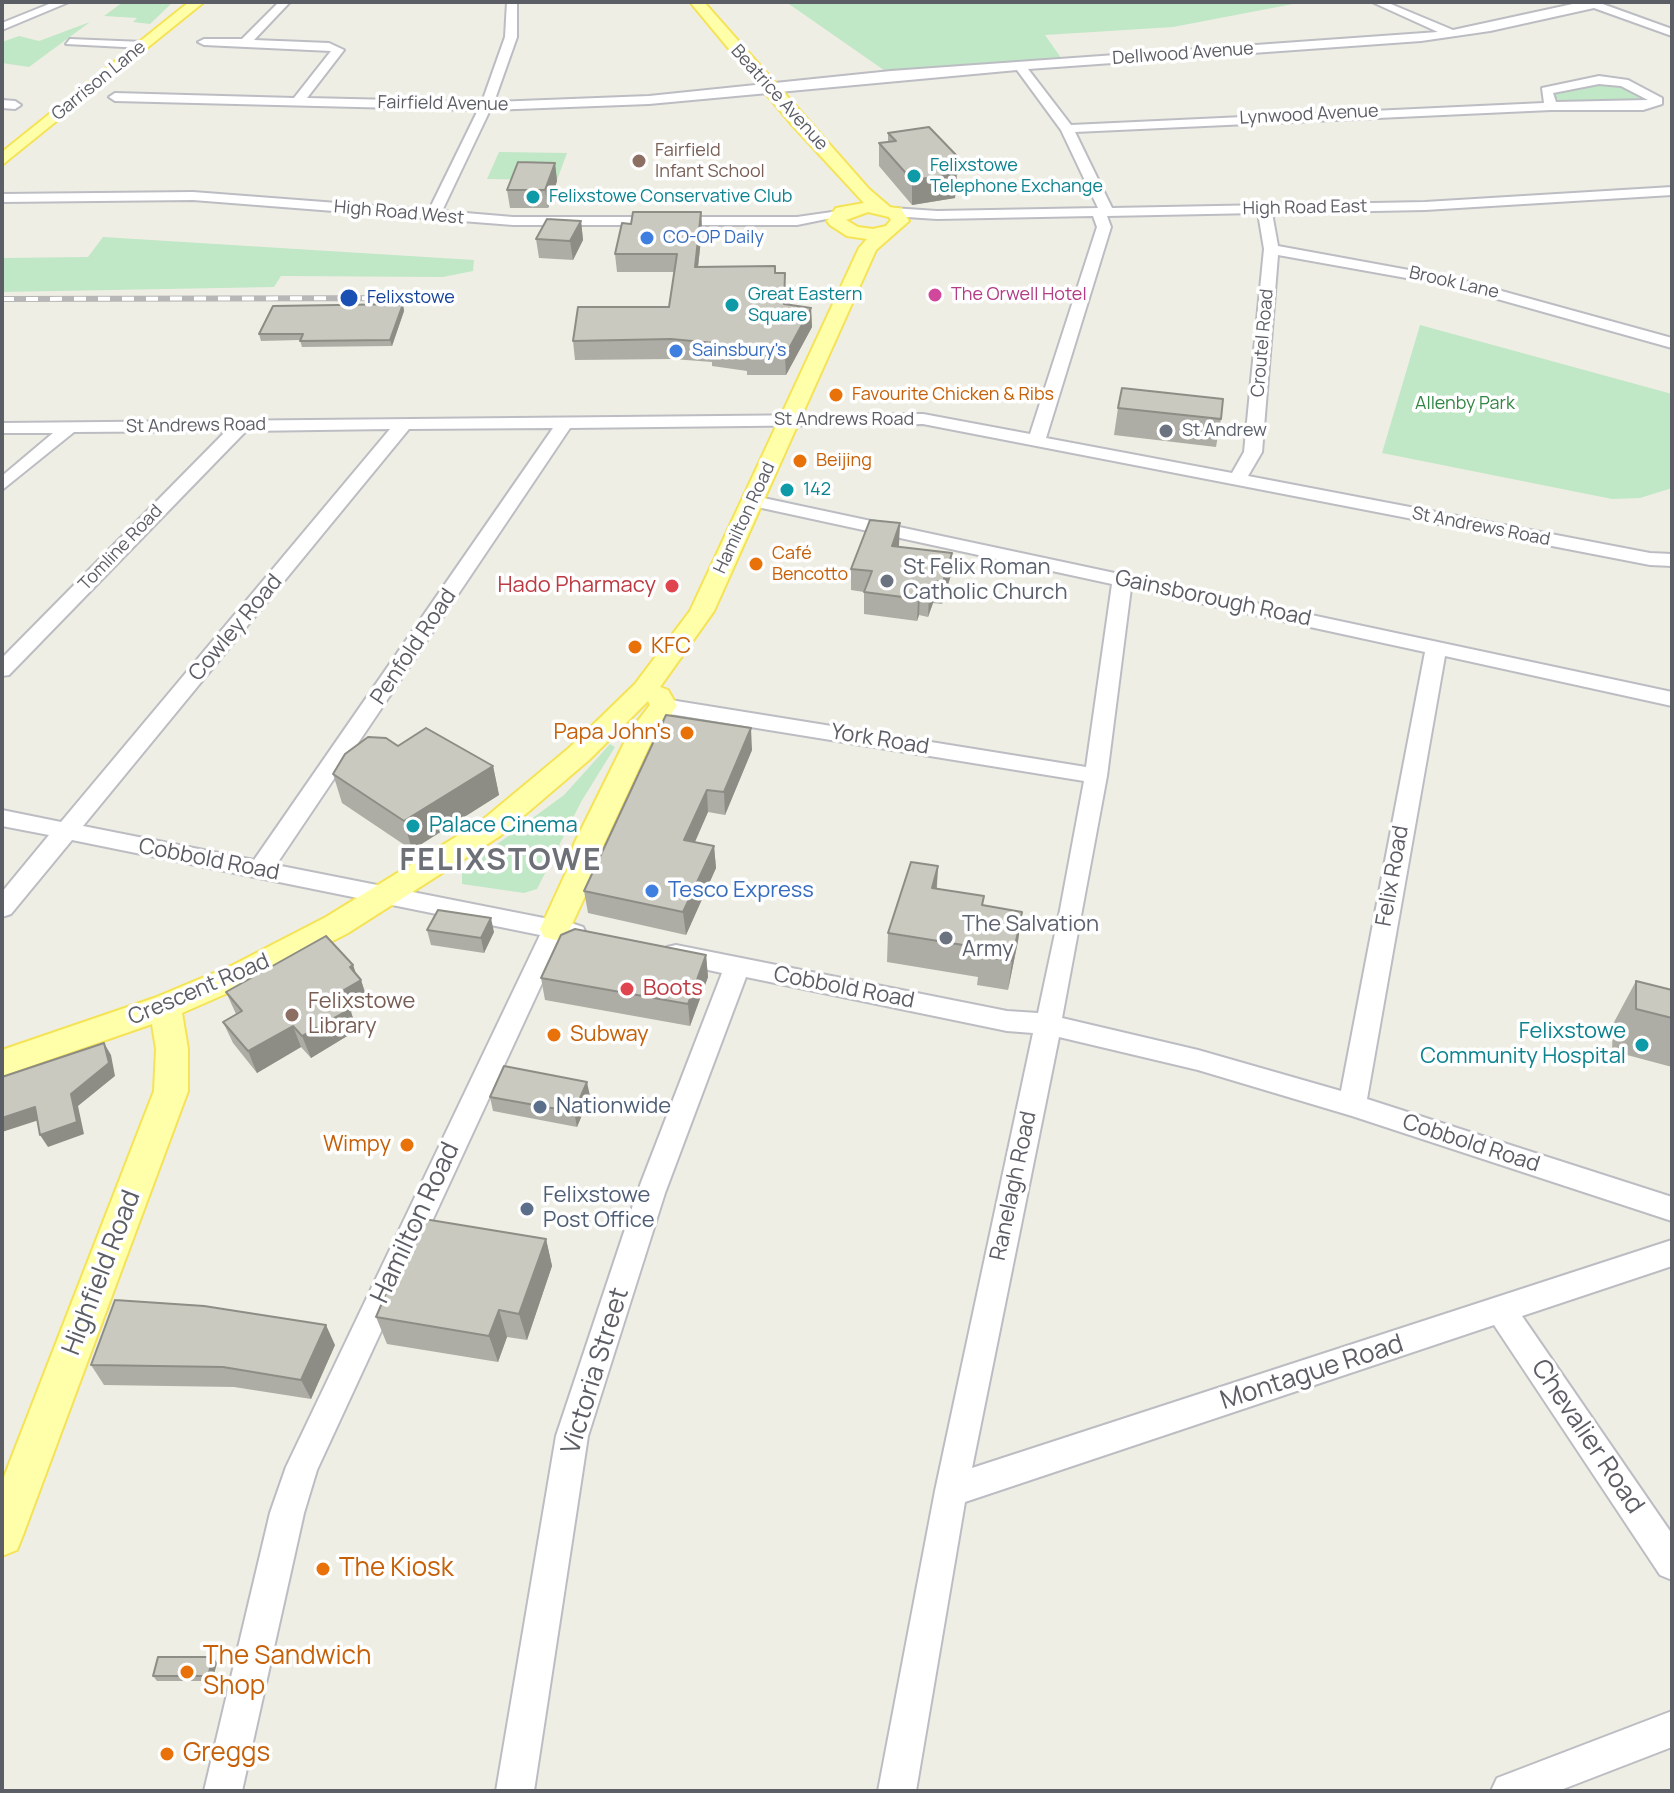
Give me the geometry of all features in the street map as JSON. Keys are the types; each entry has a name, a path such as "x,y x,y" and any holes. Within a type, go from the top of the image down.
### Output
{"main road":[{"name":"Garrison Lane","path":"2,160 197,2"},
{"name":"Beatrice Avenue","path":"697,2 863,193 859,204 868,223"},
{"name":"Hamilton Road","path":"555,929 584,866 589,844 643,731 654,698 677,650 702,611 791,420 868,223"},
{"name":"Hamilton Road","path":"387,896 490,829 654,698"},
{"name":"Crescent Road","path":"2,1063 165,1007 275,958 387,896"},
{"name":"Highfield Road","path":"2,1535 171,1091 172,1049 165,1007"}],"street":[{"path":"5,24 64,2"},
{"path":"245,43 285,2"},
{"path":"433,216 487,106 509,46 512,2"},
{"path":"1377,2 1452,34"},
{"path":"1591,3 1672,33"},
{"name":"Dellwood Avenue","path":"770,86 1452,34 1591,3"},
{"path":"70,42 143,45"},
{"path":"204,42 336,48 335,56 297,102"},
{"path":"1019,65 1067,129 1103,212 1104,227 1037,439"},
{"name":"Lynwood Avenue","path":"1067,129 1437,108 1640,107 1658,101 1624,83 1604,80 1548,90 1545,94 1551,106"},
{"name":"Fairfield Avenue","path":"115,97 487,106 659,99 770,86"},
{"name":"High Road East","path":"868,223 937,215 1425,206 1672,191"},
{"name":"High Road West","path":"2,198 193,196 528,221 868,223"},
{"path":"1264,209 1271,249"},
{"name":"Brook Lane","path":"1271,249 1453,282 1672,343"},
{"name":"Croutel Road","path":"1237,480 1253,452 1271,249"},
{"name":"St Andrews Road","path":"2,428 923,419 1650,559 1672,560"},
{"name":"Penfold Road","path":"260,870 565,422"},
{"name":"Cowley Road","path":"2,908 404,424"},
{"name":"Tomline Road","path":"2,670 241,426"},
{"path":"2,485 70,427"},
{"name":"Gainsborough Road","path":"754,501 1672,699"},
{"name":"Ranelagh Road","path":"897,1791 951,1491 1096,776 1122,579"},
{"name":"Felix Road","path":"1352,1105 1436,648"},
{"name":"York Road","path":"654,698 1096,776"},
{"name":"Cobbold Road","path":"2,818 596,938"},
{"name":"Hamilton Road","path":"223,1791 287,1513 302,1467 555,929"},
{"name":"Cobbold Road","path":"655,950 1007,1021 1047,1024 1198,1060 1352,1105 1672,1209"},
{"name":"Victoria Street","path":"515,1791 572,1436 651,1193 737,967"},
{"name":"Montague Road","path":"951,1491 1502,1312 1672,1253"},
{"name":"Chevalier Road","path":"1502,1312 1672,1563"},
{"path":"1510,1791 1672,1729"}],"green space":[{"path":"123,2 173,2 150,24 133,22 137,18 104,16"},
{"path":"786,2 1293,4 1173,27 1045,35 1064,62 891,75"},
{"path":"90,22 29,67 2,63 2,42 19,36 39,41"},
{"path":"1598,81 1620,83 1653,102 1564,102 1551,97 1551,92"},
{"path":"499,152 567,153 557,180 487,179"},
{"path":"103,237 474,260 473,271 443,277 281,276 274,287 2,292 2,258 88,257"},
{"name":"Allenby Park","path":"1420,325 1672,394 1672,488 1640,498 1612,499 1382,453"},
{"path":"610,744 615,747 581,802 537,889 524,893 462,884 462,870 564,795"}],"building":[{"path":"929,127 958,157 946,161 957,174 912,180 879,143 896,141 888,133"},
{"path":"518,162 555,163 545,190 507,190"},
{"path":"633,212 701,212 695,267 775,266 775,273 785,273 784,304 811,308 785,356 746,355 749,352 711,347 714,343 671,339 573,341 578,307 669,307 677,254 615,254 622,223 631,224"},
{"path":"547,219 581,221 570,241 536,239"},
{"path":"403,304 390,340 300,341 303,334 259,334 273,306"},
{"path":"1122,388 1223,399 1221,419 1118,408"},
{"path":"870,520 900,523 892,546 952,553 943,582 934,581 929,595 920,594 918,599 864,592 872,571 851,569"},
{"path":"666,715 751,728 724,792 707,790 684,840 714,846 683,912 584,891"},
{"path":"426,728 493,766 404,821 333,774 345,754 368,737 386,738 398,746"},
{"path":"911,862 938,866 932,888 984,896 982,905 1022,912 1012,961 980,956 982,948 888,933"},
{"path":"438,910 491,918 481,938 427,930"},
{"path":"575,929 706,955 688,1004 541,978 561,935"},
{"name":"Felixstowe Library","path":"326,936 353,965 350,967 361,980 337,994 350,1009 302,1036 293,1026 248,1051 223,1022 242,1011 226,992"},
{"path":"1636,981 1672,990 1672,1018 1636,1009"},
{"path":"104,1043 109,1063 71,1094 77,1122 40,1135 35,1107 2,1118 2,1077"},
{"path":"504,1066 587,1082 574,1112 490,1097"},
{"path":"418,1218 546,1239 519,1314 499,1310 489,1336 376,1317"},
{"path":"115,1300 204,1306 326,1325 301,1380 223,1367 91,1365"},
{"name":"The Sandwich Shop","path":"158,1657 213,1657 208,1676 153,1676"}],"railway":[{"path":"2,299 438,298"}],"place":[{"name":"Fairfield Infant School","path":"639,161"},
{"name":"Felixstowe Telephone Exchange","path":"914,176"},
{"name":"Felixstowe Conservative Club","path":"533,197"},
{"name":"CO-OP Daily","path":"647,238"},
{"name":"The Orwell Hotel","path":"935,295"},
{"name":"Felixstowe","path":"349,298"},
{"name":"Great Eastern Square","path":"732,305"},
{"name":"Sainsbury's","path":"676,351"},
{"name":"Favourite Chicken & Ribs","path":"836,395"},
{"name":"St Andrew","path":"1166,431"},
{"name":"Beijing","path":"800,461"},
{"name":"142","path":"787,490"},
{"name":"Café Bencotto","path":"756,564"},
{"name":"St Felix Roman Catholic Church","path":"887,581"},
{"name":"Hado Pharmacy","path":"672,586"},
{"name":"KFC","path":"635,647"},
{"name":"Papa John's","path":"687,733"},
{"name":"Palace Cinema","path":"413,826"},
{"name":"Tesco Express","path":"652,891"},
{"name":"The Salvation Army","path":"946,938"},
{"name":"Boots","path":"627,989"},
{"name":"Felixstowe Library","path":"292,1015"},
{"name":"Subway","path":"554,1035"},
{"name":"Felixstowe Community Hospital","path":"1642,1045"},
{"name":"Nationwide","path":"540,1107"},
{"name":"Wimpy","path":"407,1145"},
{"name":"Felixstowe Post Office","path":"527,1209"},
{"name":"The Kiosk","path":"323,1569"},
{"name":"The Sandwich Shop","path":"187,1672"},
{"name":"Greggs","path":"167,1754"}],"district":[{"name":"FELIXSTOWE","path":"501,862"}]}
